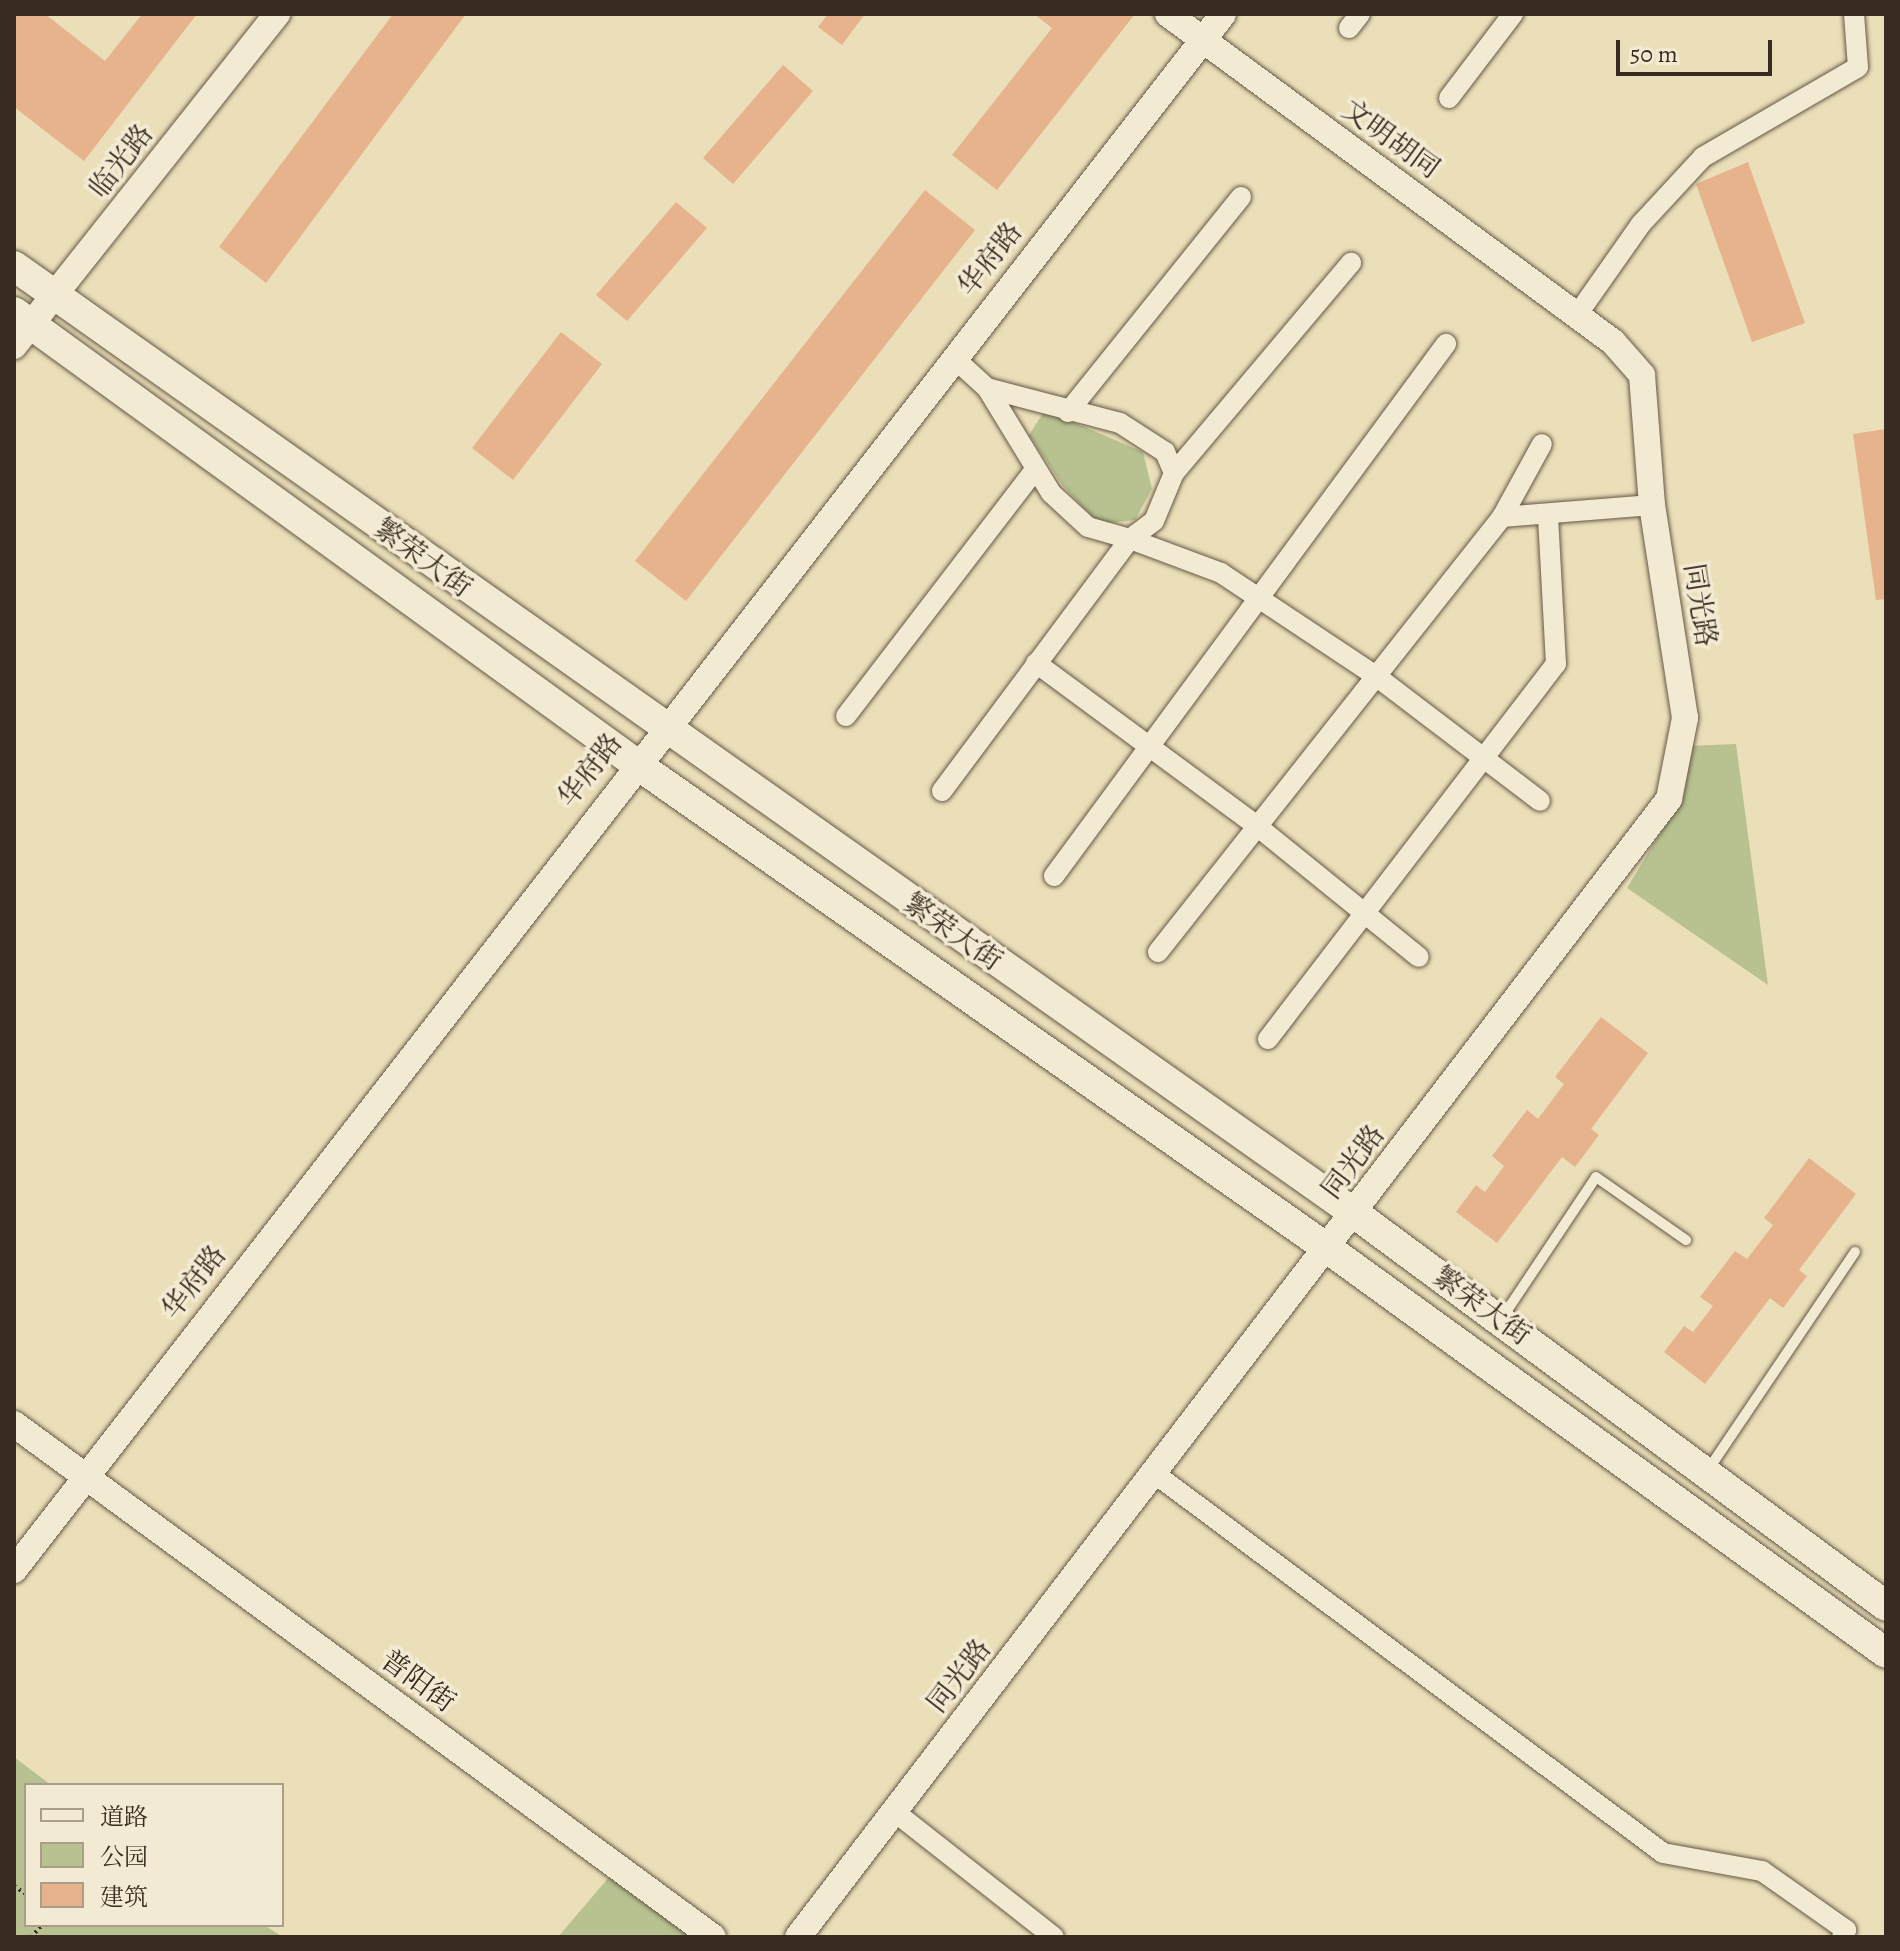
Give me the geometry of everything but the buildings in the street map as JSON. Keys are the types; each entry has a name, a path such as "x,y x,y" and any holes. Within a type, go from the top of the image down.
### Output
{"main road":[{"name":"繁荣大街","path":"14,266 662,729 1354,1213 1886,1606"},
{"name":"繁荣大街","path":"20,328 1327,1248 1886,1653"}],"street":[{"name":"临光路","path":"20,328 57,296 277,14"},
{"name":"文明胡同","path":"1168,14 1613,342"},
{"name":"华府路","path":"14,1570 635,763 1223,14"},
{"path":"1449,98 1513,14"},
{"path":"1577,315 1641,224 1703,157 1858,67 1854,14"},
{"path":"1068,412 1241,197"},
{"path":"942,791 1130,539 1154,521 1174,473 1351,263"},
{"name":"同光路","path":"798,1937 1669,799 1685,718 1652,505 1642,375 1613,342"},
{"path":"1054,876 1262,601 1446,344"},
{"path":"954,358 987,388 1035,470 1088,527 1221,573 1376,676 1489,759 1540,801"},
{"path":"987,388 1068,412 1120,423 1165,452 1174,473"},
{"path":"1158,952 1502,517 1542,444"},
{"path":"846,716 1035,470"},
{"path":"1502,517 1652,505"},
{"path":"1268,1039 1489,759 1556,664 1548,515"},
{"path":"1036,663 1257,826 1419,957"},
{"name":"普阳街","path":"14,1424 713,1937"},
{"path":"1154,1473 1663,1853 1762,1871 1846,1930 1842,1937"},
{"path":"895,1812 1054,1937"}],"lane":[{"path":"1501,1319 1596,1177 1686,1240"},
{"path":"1707,1472 1855,1252"}],"green space":[{"path":"1045,410 1143,452 1152,489 1135,520 1099,524 1063,486 1029,435"},
{"path":"1736,744 1768,985 1627,888 1674,810 1687,746"},
{"path":"14,1757 48,1783 24,1783 24,1927 267,1927 283,1937 14,1937"},
{"path":"610,1876 692,1937 558,1937"}]}
